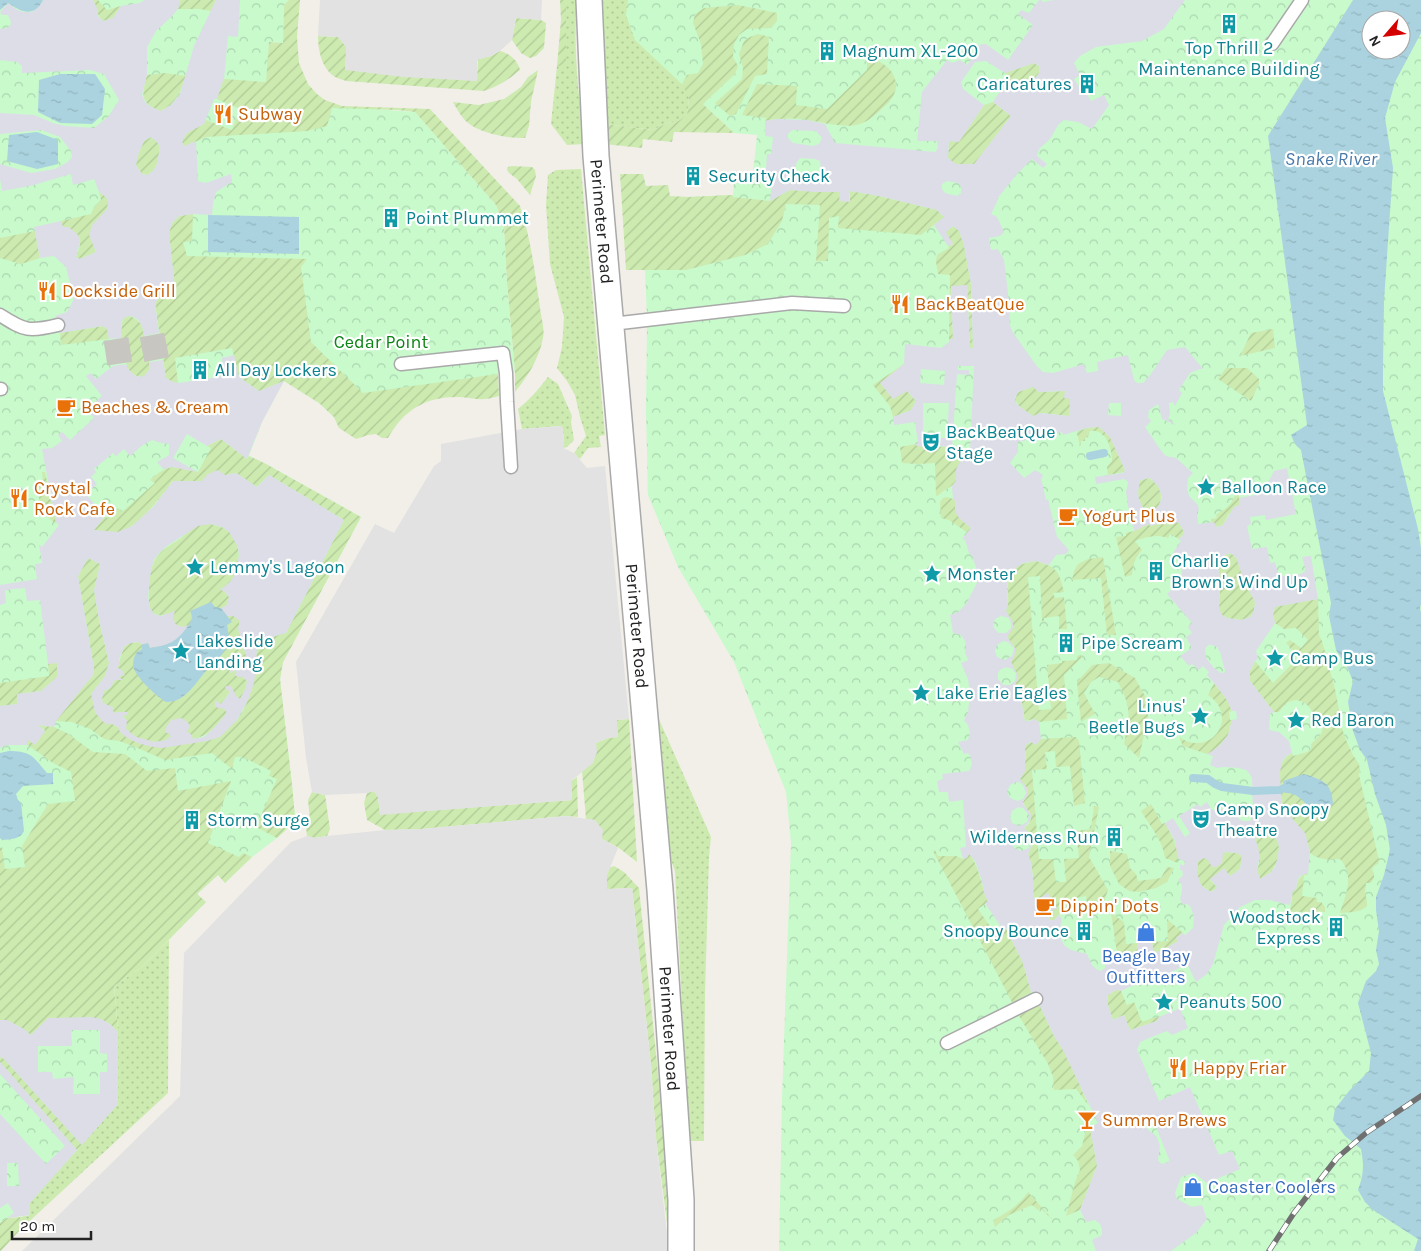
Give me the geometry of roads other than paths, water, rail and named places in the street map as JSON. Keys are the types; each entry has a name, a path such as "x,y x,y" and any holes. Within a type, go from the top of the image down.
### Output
{"street":[{"name":"Perimeter Road","path":"589,0 596,156 660,890 681,1200 681,1251"}],"lane":[{"path":"1272,44 1302,0"},
{"path":"612,324 792,303 844,306"},
{"path":"0,314 23,328 36,330 58,325"},
{"path":"400,364 503,353 512,468"},
{"path":"947,1043 1036,999"}],"water":[{"path":"0,0 43,0 36,9 27,12 8,3 0,10"},
{"name":"Snake River","path":"1353,0 1421,0 1421,33 1411,52 1411,10 1361,10 1361,60 1407,60 1395,82 1385,118 1393,168 1384,301 1383,391 1418,529 1421,548 1421,1251 1414,1251 1418,1239 1373,1210 1365,1202 1358,1190 1363,1170 1361,1149 1345,1136 1333,1120 1335,1109 1349,1091 1369,1071 1371,1053 1358,1003 1366,981 1376,971 1379,964 1376,950 1379,931 1376,897 1390,850 1386,825 1375,794 1367,760 1360,750 1353,731 1348,702 1353,681 1336,650 1329,616 1331,603 1301,450 1295,444 1291,435 1307,425 1268,136"},
{"path":"60,74 95,74 105,89 102,115 92,124 60,123 38,112 39,80"},
{"path":"37,132 58,140 58,164 37,169 7,161 9,135"},
{"path":"208,215 299,217 299,254 208,252"},
{"name":"Lakeslide Landing","path":"211,602 215,607 221,608 232,622 227,625 228,645 221,656 184,696 166,702 139,678 133,665 136,653 142,649 141,645 148,643 150,648 163,646 176,639 190,622 192,617 190,611"},
{"path":"9,751 23,752 31,756 47,773 53,773 54,784 23,786 16,794 21,803 24,831 17,838 2,840 0,838 0,753"},
{"path":"1304,774 1321,780 1328,786 1331,791 1333,804 1322,811 1313,813 1298,797 1285,793 1283,781"}],"waterway":[{"path":"1090,456 1104,453"},
{"path":"1193,778 1208,779 1222,787 1253,791 1280,790 1284,788"}],"tunnel":[{"path":"152,335 157,361"},
{"path":"116,339 120,365"}],"railway":[{"path":"1269,1251 1294,1213 1337,1158 1366,1133 1421,1096"}],"place":[{"name":"Top Thrill 2 Maintenance Building","path":"1229,24"},
{"name":"Magnum XL-200","path":"827,51"},
{"name":"Caricatures","path":"1087,84"},
{"name":"Subway","path":"223,114"},
{"name":"Security Check","path":"693,176"},
{"name":"Point Plummet","path":"391,218"},
{"name":"Dockside Grill","path":"47,291"},
{"name":"BackBeatQue","path":"900,304"},
{"name":"All Day Lockers","path":"200,370"},
{"name":"Beaches & Cream","path":"66,407"},
{"name":"BackBeatQue Stage","path":"931,442"},
{"name":"Balloon Race","path":"1206,487"},
{"name":"Crystal Rock Cafe","path":"19,498"},
{"name":"Yogurt Plus","path":"1068,516"},
{"name":"Lemmy's Lagoon","path":"195,567"},
{"name":"Charlie Brown's Wind Up","path":"1156,571"},
{"name":"Monster","path":"932,574"},
{"name":"Pipe Scream","path":"1066,643"},
{"name":"Lakeslide Landing","path":"181,651"},
{"name":"Camp Bus","path":"1275,658"},
{"name":"Lake Erie Eagles","path":"921,693"},
{"name":"Linus' Beetle Bugs","path":"1200,716"},
{"name":"Red Baron","path":"1296,720"},
{"name":"Camp Snoopy Theatre","path":"1201,819"},
{"name":"Storm Surge","path":"192,820"},
{"name":"Wilderness Run","path":"1114,837"},
{"name":"Dippin' Dots","path":"1045,906"},
{"name":"Woodstock Express","path":"1336,927"},
{"name":"Snoopy Bounce","path":"1084,931"},
{"name":"Beagle Bay Outfitters","path":"1146,932"},
{"name":"Peanuts 500","path":"1164,1002"},
{"name":"Happy Friar","path":"1178,1068"},
{"name":"Summer Brews","path":"1087,1120"},
{"name":"Coaster Coolers","path":"1193,1187"}],"park label":[{"name":"Cedar Point","path":"381,342"}]}
